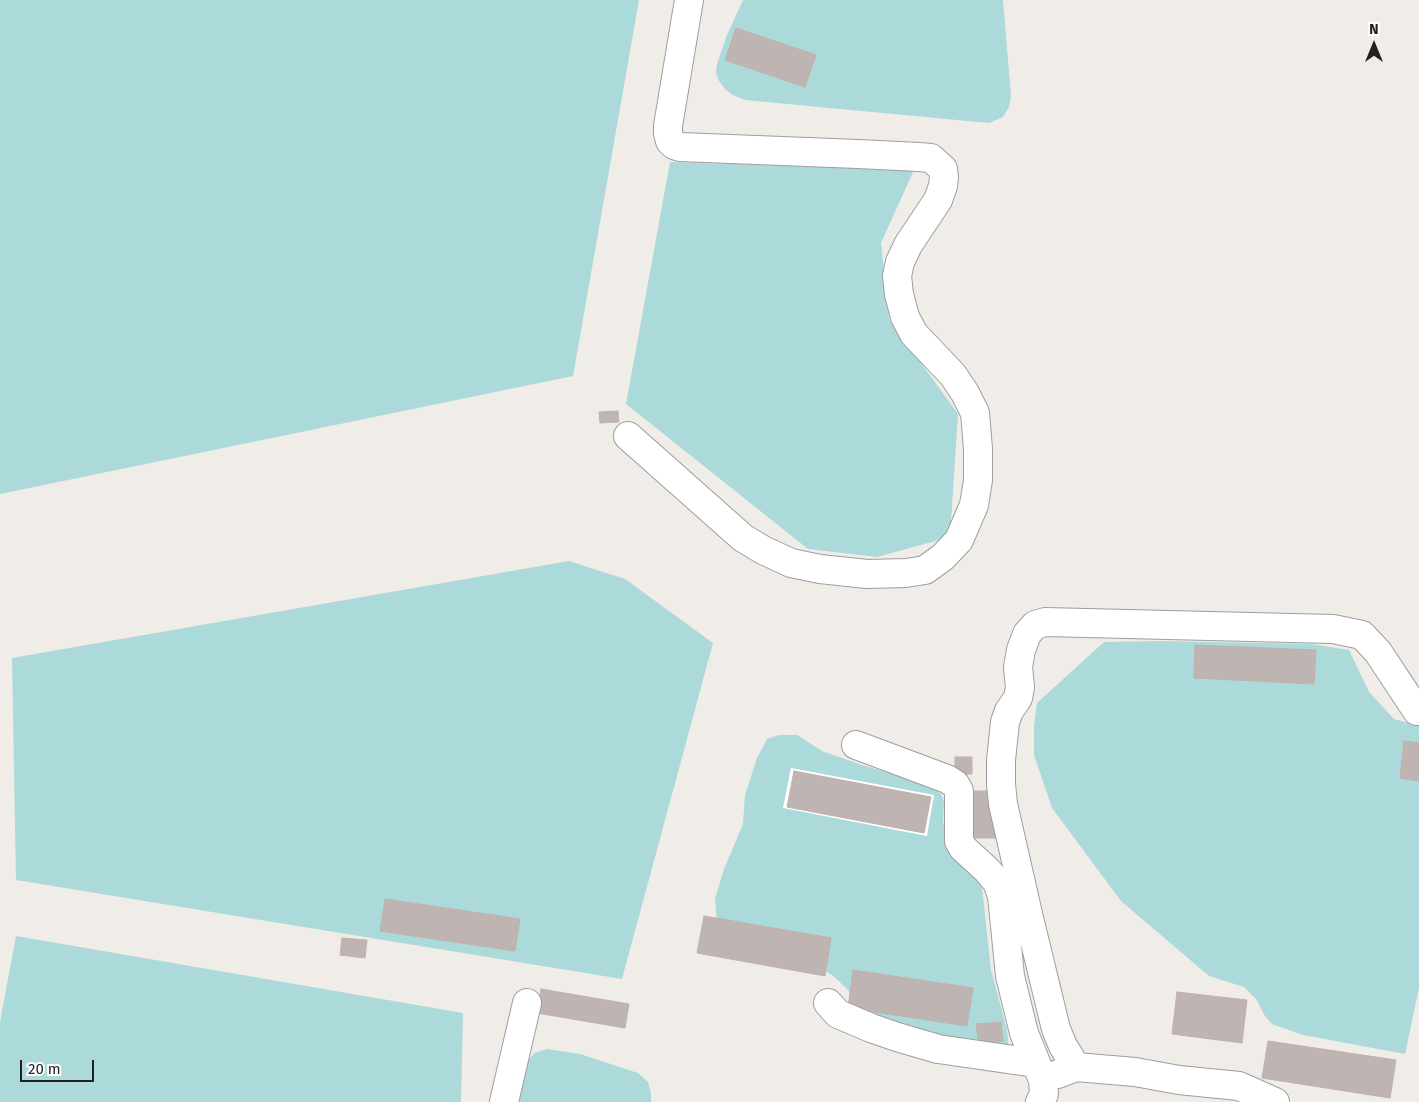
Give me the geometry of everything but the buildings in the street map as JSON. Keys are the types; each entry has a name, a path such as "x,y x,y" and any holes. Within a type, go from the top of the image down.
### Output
{"street":[{"path":"628,436 743,538 791,563 820,569 868,574 906,573 925,570 943,557 959,540 974,505 978,480 975,413 966,393 953,375 914,334 905,317 898,294 897,276 900,262 908,245 938,200 943,186 943,169 931,158 680,147 674,145 670,141 668,126 689,0"},
{"path":"1076,1067 1063,1046 1056,1029 1003,804 1001,784 1001,760 1005,722 1009,711 1018,698 1020,687 1018,667 1021,650 1027,634 1035,625 1045,622 1332,628 1362,636 1378,652 1417,711"},
{"path":"856,746 947,779 959,790 959,841 963,848 988,870 997,882 1002,896 1010,976 1024,1032 1044,1088"},
{"path":"504,1102 526,1003"},
{"path":"828,1003 838,1014 871,1028 938,1049 1044,1088"},
{"path":"1044,1088 1076,1067 1135,1072 1179,1080 1239,1086 1275,1102"}],"water":[{"path":"0,0 639,0 573,376 0,494"},
{"path":"743,0 1003,0 1011,96 1009,107 1003,117 989,123 745,100 725,89 716,73 717,64 727,35"},
{"path":"670,162 914,170 881,243 889,319 958,414 950,537 877,557 808,549 626,404"},
{"path":"569,561 625,579 713,643 622,979 16,880 12,658"},
{"path":"1159,641 1311,644 1349,650 1369,692 1394,719 1419,726 1419,988 1405,1054 1303,1035 1272,1024 1265,1016 1256,999 1244,987 1209,976 1121,901 1052,808 1034,755 1034,726 1037,703 1104,642"},
{"path":"779,735 797,735 822,751 914,780 932,787 941,794 944,801 943,821 949,845 982,887 991,970 1007,1030 1009,1050 1003,1055 875,1018 832,975 817,966 717,923 715,899 724,869 743,824 745,795 757,758 767,739"},
{"path":"16,936 463,1013 461,1102 0,1102 0,1022"},
{"path":"547,1049 580,1054 638,1073 648,1082 651,1102 513,1102 527,1061 535,1053"}],"pier":[{"path":"791,768 934,795 927,836 783,808"}]}
